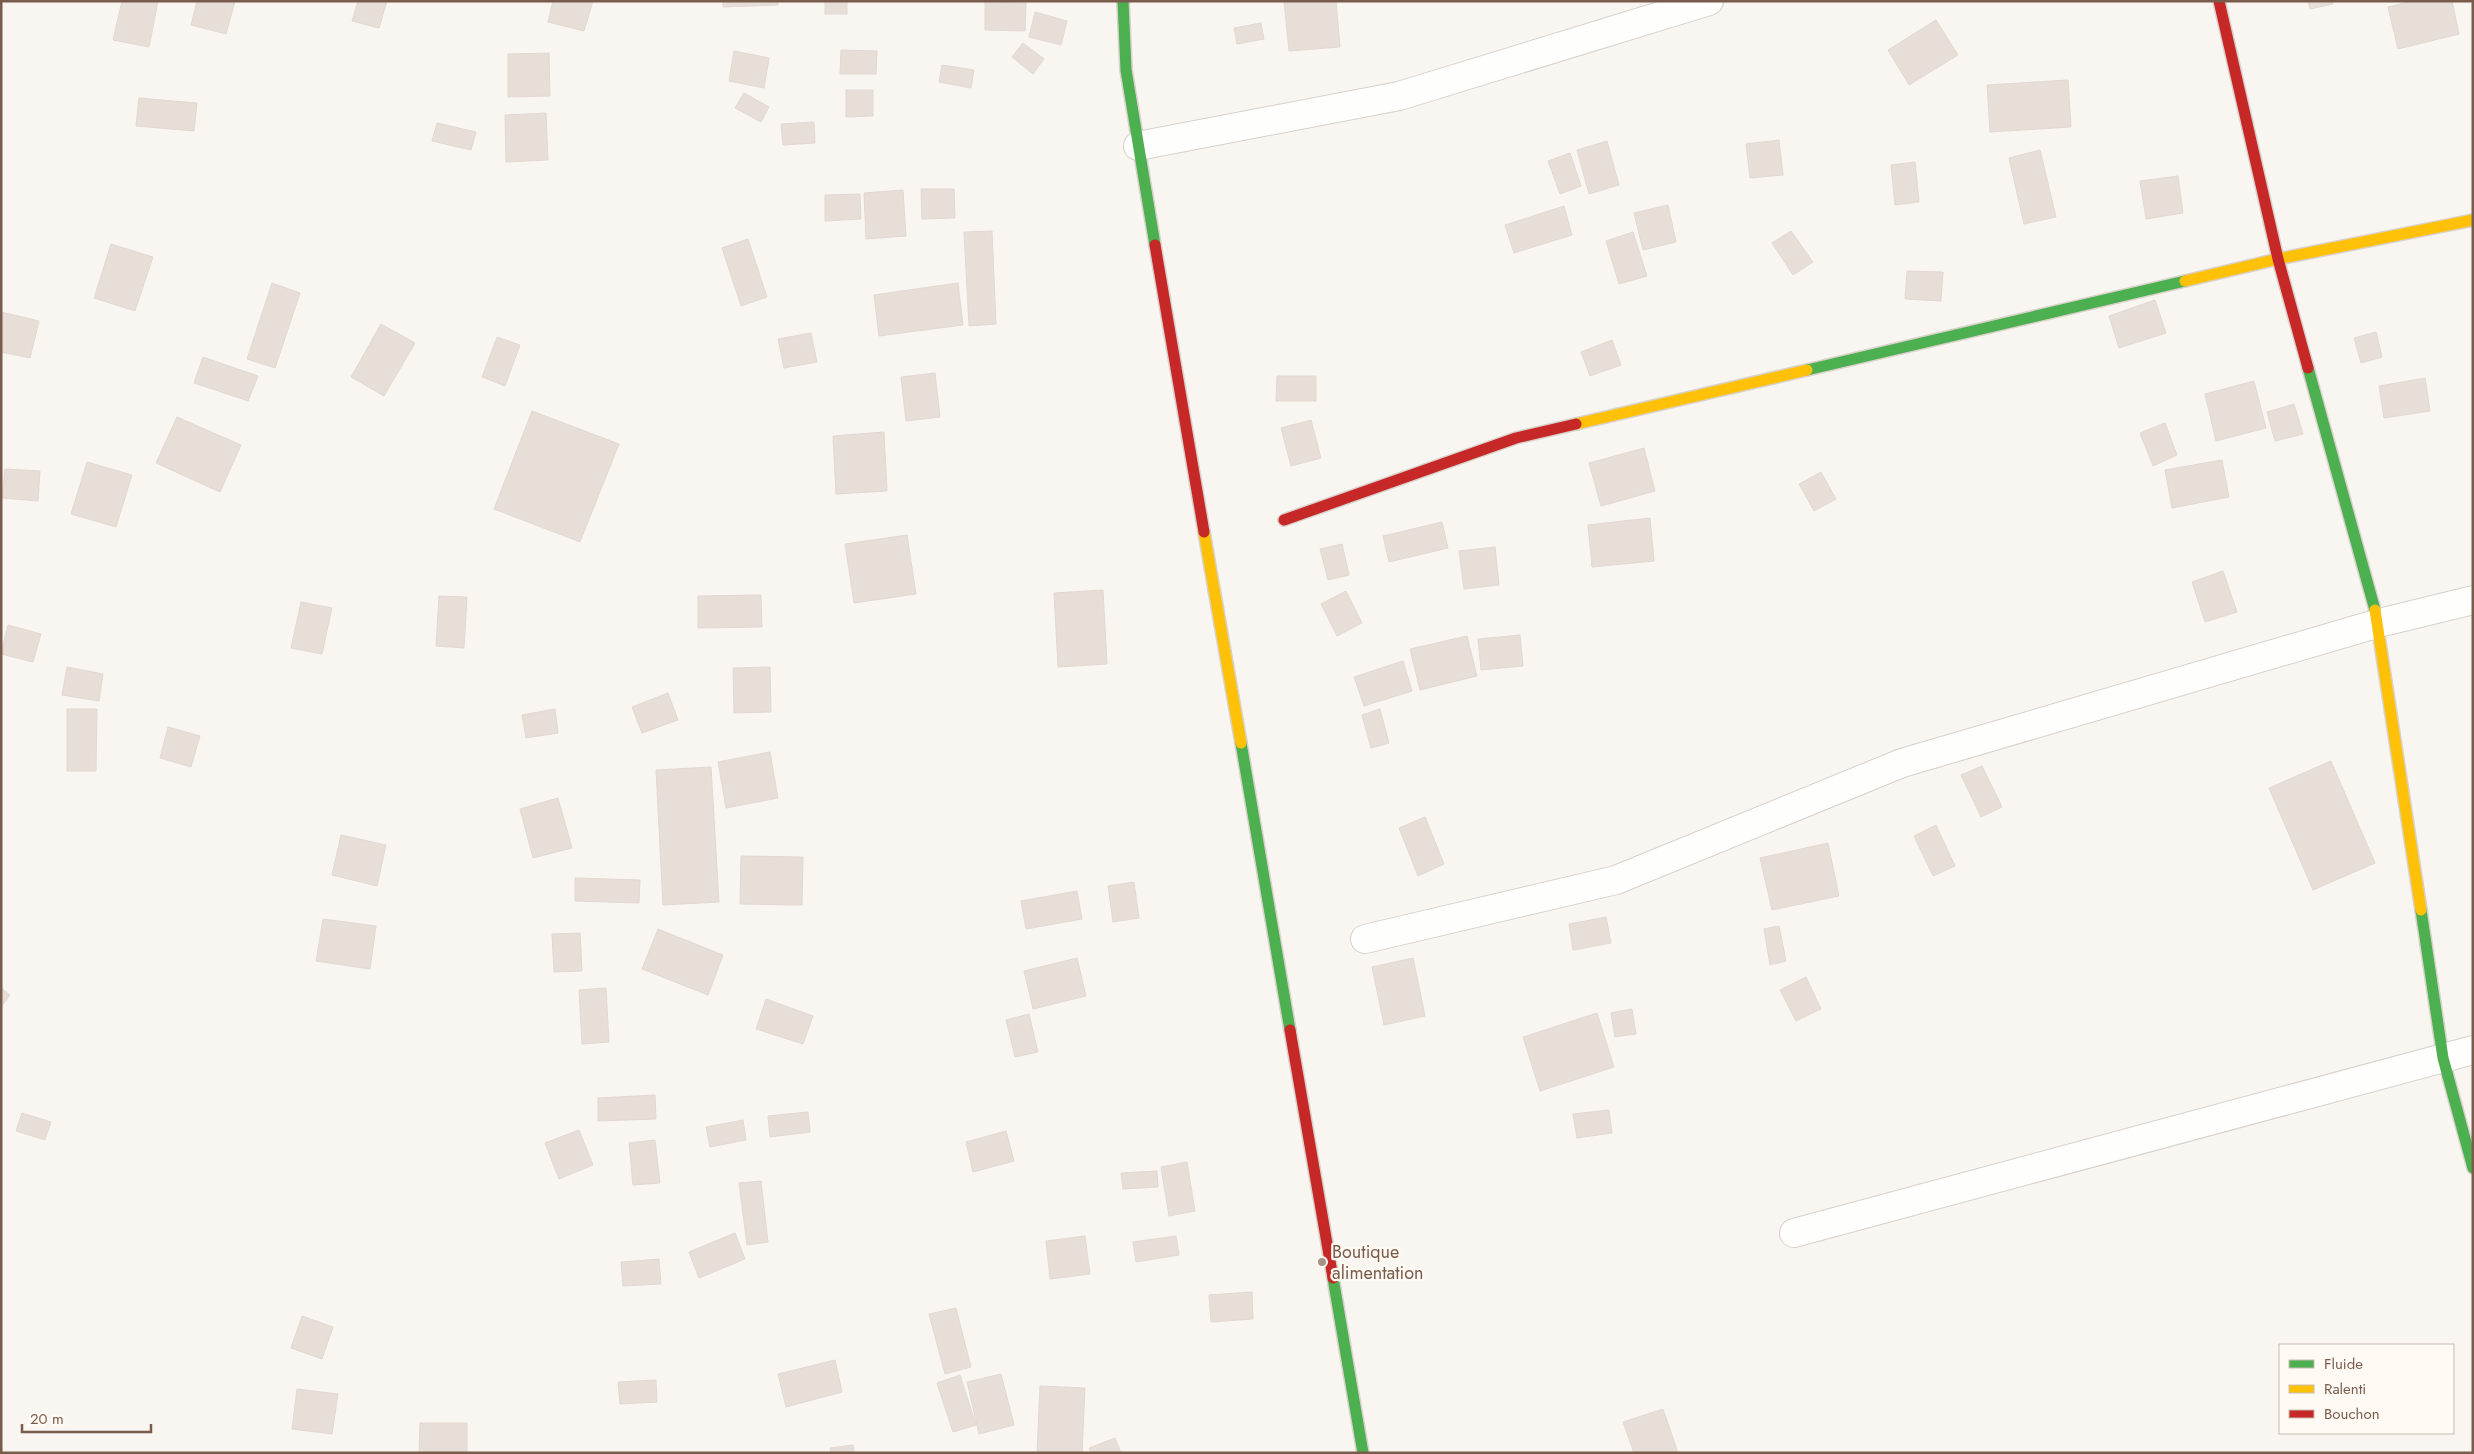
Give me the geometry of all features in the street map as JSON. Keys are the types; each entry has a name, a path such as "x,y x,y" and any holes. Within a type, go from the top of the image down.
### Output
{"street":[{"path":"1123,1 1126,70 1138,146 1363,1453"},
{"path":"1138,146 1399,96 1709,1"},
{"path":"2219,1 2278,259 2379,623 2442,1058 2473,1168"},
{"path":"1284,520 1516,438 2278,259 2473,220"},
{"path":"1365,939 1616,880 1902,763 2379,623 2473,600"},
{"path":"1794,1233 2473,1050"}],"building":[{"path":"122,1 158,1 149,47 113,40"},
{"path":"197,1 235,1 226,34 191,25"},
{"path":"358,1 387,1 379,28 352,21"},
{"path":"553,1 593,1 584,31 548,22"},
{"path":"723,1 778,1 778,5 723,7"},
{"path":"825,1 847,1 847,14 825,14"},
{"path":"1284,1 1336,1 1340,47 1289,51"},
{"path":"2308,1 2332,1 2333,4 2310,9"},
{"path":"2412,1 2452,1 2459,34 2398,49 2388,7"},
{"path":"985,2 1026,3 1025,31 985,30"},
{"path":"1035,12 1067,21 1061,45 1029,37"},
{"path":"1936,20 1958,55 1909,85 1888,50"},
{"path":"1261,23 1264,39 1237,44 1234,28"},
{"path":"1023,43 1044,59 1033,74 1012,57"},
{"path":"841,50 877,51 876,74 840,74"},
{"path":"734,51 769,58 764,88 729,81"},
{"path":"549,53 550,96 508,97 508,54"},
{"path":"942,65 974,70 971,88 939,82"},
{"path":"2068,80 2071,127 1990,132 1987,85"},
{"path":"846,90 873,90 873,116 846,117"},
{"path":"744,93 769,107 761,122 735,108"},
{"path":"139,98 197,103 194,131 136,126"},
{"path":"546,113 548,160 506,162 505,115"},
{"path":"814,122 815,143 783,145 781,124"},
{"path":"437,123 476,132 471,150 432,141"},
{"path":"1779,140 1783,175 1750,178 1746,144"},
{"path":"1607,141 1619,185 1589,194 1577,150"},
{"path":"2040,150 2056,217 2024,224 2009,158"},
{"path":"1570,153 1581,186 1560,194 1548,161"},
{"path":"1915,162 1919,202 1895,205 1891,165"},
{"path":"2178,176 2183,213 2146,219 2140,181"},
{"path":"921,189 954,189 955,218 922,219"},
{"path":"903,190 906,236 866,239 864,193"},
{"path":"860,194 861,219 825,221 825,195"},
{"path":"1668,205 1676,242 1643,250 1634,213"},
{"path":"1564,206 1572,235 1514,253 1505,225"},
{"path":"992,231 996,324 969,326 964,232"},
{"path":"1791,231 1813,262 1793,275 1772,243"},
{"path":"1633,232 1647,276 1619,284 1606,241"},
{"path":"748,239 767,297 741,306 722,248"},
{"path":"111,244 153,257 135,311 94,298"},
{"path":"1907,271 1943,272 1941,301 1905,299"},
{"path":"272,283 300,293 275,368 247,359"},
{"path":"958,283 963,325 879,336 874,295"},
{"path":"2155,300 2166,333 2119,348 2109,316"},
{"path":"1,312 39,321 30,358 1,352"},
{"path":"381,324 415,343 384,396 351,377"},
{"path":"2376,332 2382,357 2361,363 2354,338"},
{"path":"811,333 817,362 784,368 778,339"},
{"path":"497,337 520,345 505,386 482,377"},
{"path":"1612,340 1621,365 1590,376 1581,352"},
{"path":"203,357 258,376 248,401 194,383"},
{"path":"935,373 940,417 906,421 901,377"},
{"path":"1277,376 1316,376 1316,401 1276,401"},
{"path":"2425,378 2430,411 2384,418 2379,386"},
{"path":"2254,381 2266,428 2216,441 2205,394"},
{"path":"2294,404 2303,434 2275,441 2267,412"},
{"path":"532,411 619,444 580,542 494,509"},
{"path":"177,417 241,445 220,492 156,463"},
{"path":"1311,420 1321,458 1291,466 1281,428"},
{"path":"2165,423 2177,455 2153,466 2140,433"},
{"path":"884,432 887,491 836,494 833,436"},
{"path":"1644,448 1655,491 1601,506 1589,463"},
{"path":"2222,460 2229,497 2172,508 2165,470"},
{"path":"87,462 132,475 116,527 71,514"},
{"path":"5,469 40,471 38,501 2,498"},
{"path":"1821,472 1836,499 1814,511 1799,484"},
{"path":"1650,518 1654,561 1592,567 1588,525"},
{"path":"1442,522 1448,548 1389,562 1383,536"},
{"path":"907,535 916,594 854,603 845,544"},
{"path":"1342,544 1349,575 1328,580 1320,549"},
{"path":"1495,547 1499,585 1464,589 1459,551"},
{"path":"2223,571 2237,612 2205,622 2192,582"},
{"path":"1103,590 1107,664 1058,667 1054,593"},
{"path":"1346,591 1362,623 1337,636 1321,604"},
{"path":"761,595 762,627 698,628 698,596"},
{"path":"439,596 467,597 464,648 436,646"},
{"path":"301,602 332,608 322,654 291,648"},
{"path":"8,625 41,634 33,662 1,654"},
{"path":"1520,635 1523,666 1481,670 1478,639"},
{"path":"1467,636 1477,676 1420,690 1410,649"},
{"path":"1403,661 1412,691 1364,706 1354,677"},
{"path":"67,667 103,674 99,701 62,695"},
{"path":"770,667 771,712 734,713 733,668"},
{"path":"668,693 678,720 642,733 632,707"},
{"path":"67,709 97,709 96,771 67,771"},
{"path":"555,709 558,733 526,738 522,715"},
{"path":"1380,709 1389,743 1371,748 1362,715"},
{"path":"168,727 200,736 191,767 160,758"},
{"path":"770,752 778,798 726,808 718,762"},
{"path":"2331,761 2375,863 2313,890 2269,788"},
{"path":"1982,766 2002,807 1981,817 1961,775"},
{"path":"711,767 719,902 663,905 656,770"},
{"path":"558,798 572,848 533,858 520,809"},
{"path":"1425,817 1444,864 1418,876 1399,828"},
{"path":"1936,825 1955,866 1933,876 1914,836"},
{"path":"341,835 386,845 377,886 332,875"},
{"path":"1828,843 1839,896 1772,910 1760,858"},
{"path":"741,856 803,857 802,905 740,904"},
{"path":"575,878 640,880 639,903 575,901"},
{"path":"1134,882 1139,918 1113,922 1108,886"},
{"path":"1077,891 1082,919 1026,929 1021,901"},
{"path":"1606,917 1611,943 1573,950 1569,924"},
{"path":"323,919 376,926 370,969 316,961"},
{"path":"1779,926 1786,961 1770,965 1764,929"},
{"path":"658,929 723,955 708,995 642,969"},
{"path":"580,933 582,971 554,972 552,934"},
{"path":"1077,958 1086,996 1033,1009 1024,971"},
{"path":"1413,958 1425,1016 1384,1025 1372,967"},
{"path":"1806,977 1821,1009 1796,1021 1780,990"},
{"path":"1,988 10,995 1,1007"},
{"path":"606,988 609,1042 582,1044 579,990"},
{"path":"766,999 813,1016 803,1044 756,1029"},
{"path":"1632,1009 1636,1034 1615,1037 1611,1013"},
{"path":"1597,1013 1614,1067 1540,1091 1523,1037"},
{"path":"1029,1014 1038,1052 1015,1057 1006,1020"},
{"path":"655,1095 656,1119 598,1121 598,1098"},
{"path":"1609,1110 1612,1133 1577,1138 1573,1114"},
{"path":"808,1112 810,1132 770,1137 768,1116"},
{"path":"22,1113 51,1122 45,1140 16,1131"},
{"path":"743,1120 746,1140 710,1147 706,1127"},
{"path":"579,1130 593,1165 559,1179 545,1143"},
{"path":"1006,1131 1014,1161 973,1172 966,1142"},
{"path":"655,1140 660,1183 633,1185 629,1143"},
{"path":"1187,1162 1195,1211 1169,1216 1161,1167"},
{"path":"1157,1171 1158,1187 1123,1189 1121,1173"},
{"path":"761,1181 768,1242 747,1245 739,1183"},
{"path":"735,1233 745,1259 699,1278 689,1252"},
{"path":"1085,1236 1090,1274 1050,1279 1046,1241"},
{"path":"1176,1236 1179,1255 1136,1262 1133,1242"},
{"path":"659,1259 661,1284 623,1286 621,1262"},
{"path":"1252,1292 1253,1319 1211,1322 1209,1295"},
{"path":"956,1308 971,1367 945,1374 929,1314"},
{"path":"302,1316 333,1327 322,1359 291,1348"},
{"path":"835,1360 842,1392 786,1407 778,1374"},
{"path":"1001,1374 1014,1425 979,1434 967,1382"},
{"path":"960,1375 976,1425 953,1432 937,1383"},
{"path":"656,1380 657,1402 620,1404 618,1382"},
{"path":"1040,1386 1085,1388 1082,1453 1037,1453"},
{"path":"297,1389 338,1394 332,1434 292,1429"},
{"path":"1663,1409 1678,1453 1634,1453 1623,1422"},
{"path":"420,1423 467,1423 467,1453 419,1453"},
{"path":"1115,1438 1121,1453 1091,1453 1089,1448"},
{"path":"853,1445 854,1453 831,1453 830,1448"}],"traffic: fast":[{"path":"1123,1 1126,70 1155,245"},
{"path":"1807,370 2185,281"},
{"path":"2308,368 2375,610"},
{"path":"1241,743 1290,1030"},
{"path":"2421,910 2443,1058 2473,1168"},
{"path":"1333,1278 1363,1453"}],"traffic: slow":[{"path":"2185,281 2278,259 2473,220"},
{"path":"1576,424 1807,370"},
{"path":"1204,532 1241,743"},
{"path":"2375,610 2421,910"}],"traffic: jam":[{"path":"2219,1 2278,259 2308,368"},
{"path":"1155,245 1204,532"},
{"path":"1284,520 1516,438 1576,424"},
{"path":"1290,1030 1333,1278"}],"place":[{"name":"Boutique alimentation","path":"1322,1262"}]}
